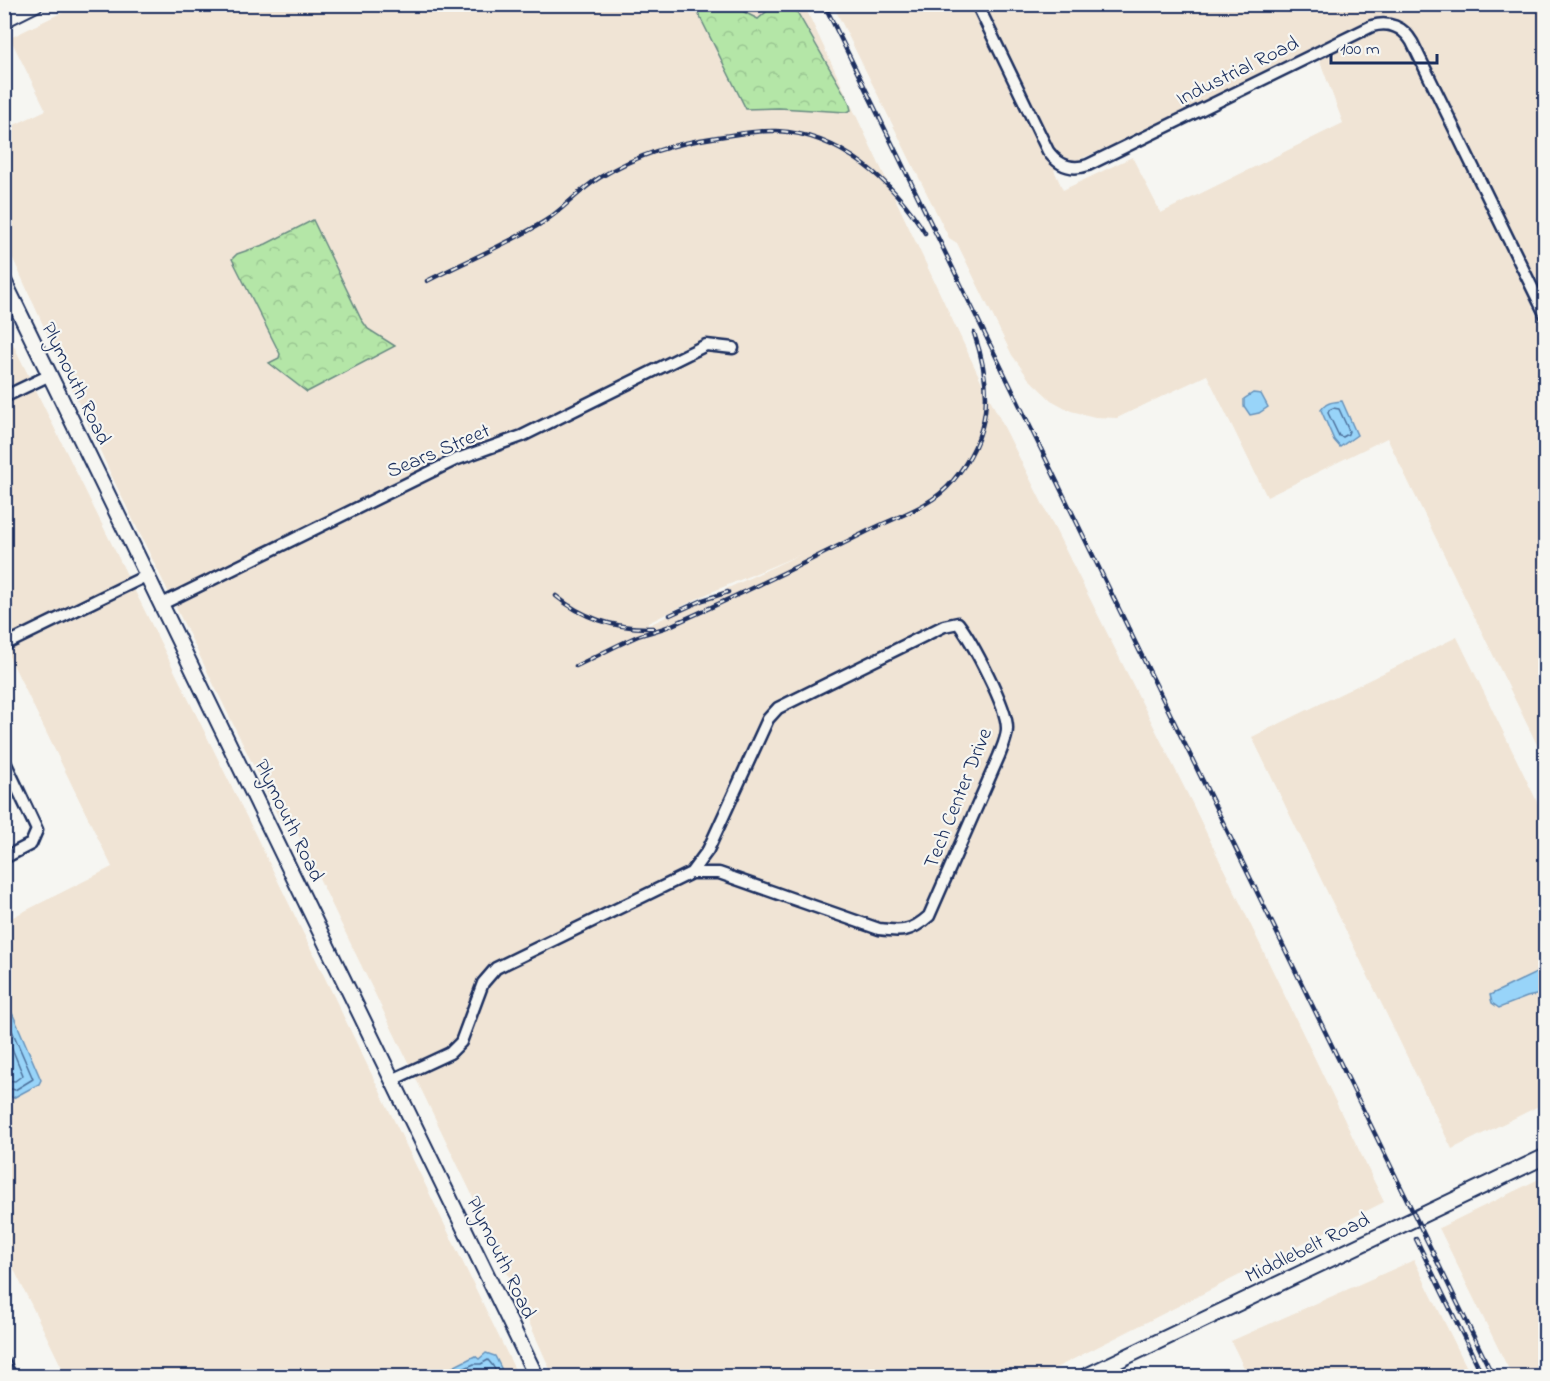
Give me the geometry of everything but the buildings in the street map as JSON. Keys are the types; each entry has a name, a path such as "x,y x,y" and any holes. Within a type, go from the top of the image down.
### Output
{"main road":[{"path":"4,20 36,4"},
{"name":"Plymouth Road","path":"4,282 536,1377"},
{"name":"Middlebelt Road","path":"1086,1377 1545,1155"}],"street":[{"name":"Industrial Road","path":"977,4 1047,151 1059,163 1074,168 1088,165 1372,26 1387,24 1396,27 1404,32 1412,42 1545,316"},
{"name":"Sears Street","path":"162,604 455,460 522,436 706,345 733,348"},
{"path":"4,397 50,375"},
{"path":"4,645 148,575"},
{"name":"Tech Center Drive","path":"392,1080 450,1053 457,1047 461,1042 483,983 496,968 691,873 719,873 879,929 901,932 917,926 928,916 1002,749 1007,729 1004,710 968,635 958,623 944,626 778,708 768,719 708,850 691,873"},
{"path":"4,760 36,825 35,838 27,847 4,858"},
{"path":"4,1363 11,1377"}],"shaded area":[{"path":"77,5 804,5 985,389 1193,805 1384,1202 1040,1376 553,1376 476,1203 292,822 283,826 113,479 5,241 4,118 10,127 46,110 10,38","holes":["801,554 648,625 709,593"]},
{"path":"833,5 1545,5 1546,300 1532,306 1546,333 1545,761 1387,438 1267,497 1207,375 1117,418 1095,417 1071,411 1051,400 1029,379 1012,355 957,243 949,238","holes":["1315,48 1343,123 1161,213 1132,157 1063,190 1054,170 1128,139"]},
{"path":"4,326 261,846 518,1376 66,1376 5,1251 5,921 112,867 5,648"},
{"path":"1457,637 1545,818 1545,1103 1452,1149 1252,737"},
{"path":"1545,1176 1545,1376 1512,1376 1439,1228"},
{"path":"1414,1260 1471,1376 1248,1376 1231,1341"}],"green space":[{"path":"694,5 734,5 758,19 774,5 793,5 849,102 851,110 846,112 779,108 746,109"},
{"path":"313,220 361,319 368,329 395,346 307,392 269,363 279,358 280,354 232,259 237,254 266,244"}],"water":[{"path":"1253,393 1261,394 1268,407 1259,413 1250,415 1244,406 1244,399"},
{"path":"1342,401 1357,435 1340,447 1334,440 1321,410 1327,404"},
{"path":"1536,973 1542,975 1545,993 1499,1008 1492,1003 1490,995"},
{"path":"5,1000 41,1080 39,1084 13,1098 5,1091"},
{"path":"486,1353 495,1356 505,1376 438,1376 475,1356 479,1359"}],"railway":[{"path":"824,4 1493,1376"},
{"path":"427,281 531,229 552,216 592,183 628,162 686,143 755,132 777,131 800,134 843,151 881,179 898,196 925,233"},
{"path":"576,666 638,636 668,627 796,567 914,510 944,491 965,464 982,429 986,392 984,373 974,333"},
{"path":"670,615 728,592"},
{"path":"556,596 578,611 601,621 626,627 653,628"},
{"path":"1416,1239 1483,1376"}]}
